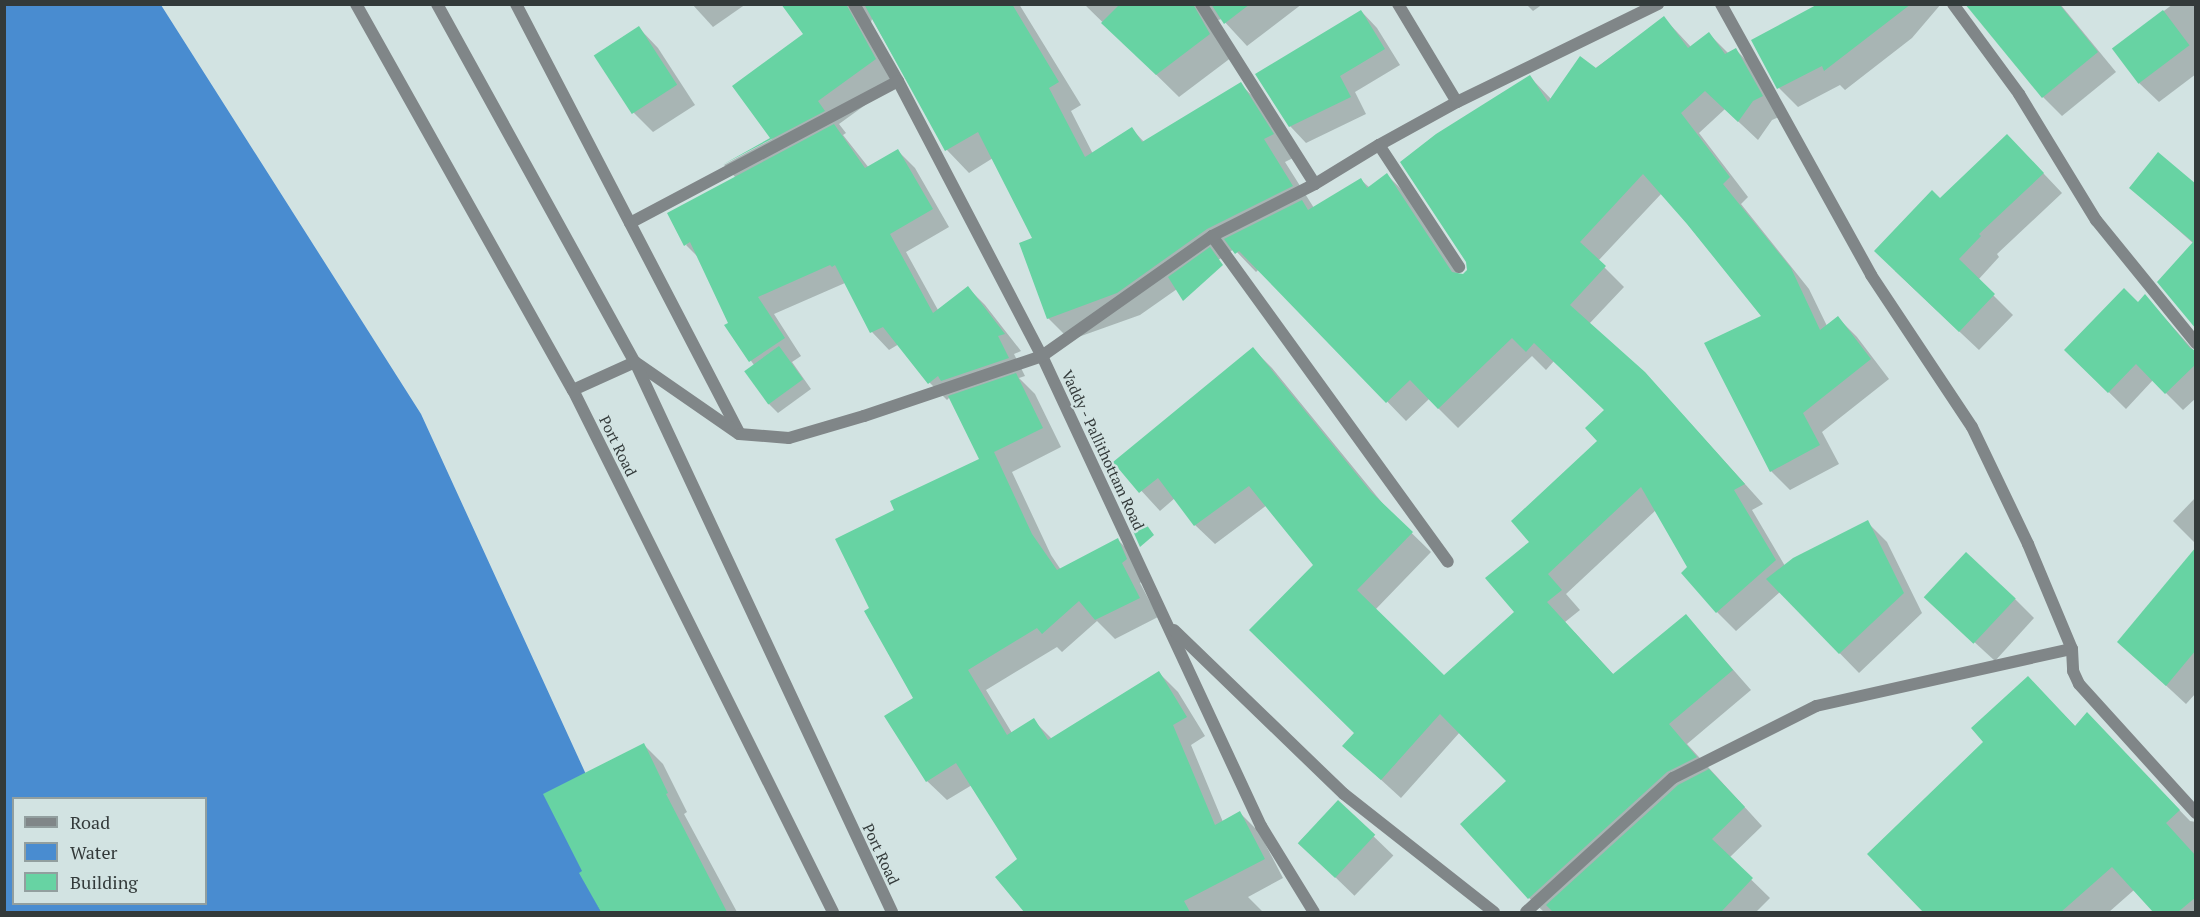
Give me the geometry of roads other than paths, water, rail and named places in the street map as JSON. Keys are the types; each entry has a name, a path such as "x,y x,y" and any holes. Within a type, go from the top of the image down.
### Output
{"street":[{"name":"Port Road","path":"356,4 573,390 833,912"},
{"name":"Port Road","path":"437,4 634,362 892,912"},
{"path":"516,4 739,434"},
{"name":"Vaddy - Pallithottam Road","path":"854,4 898,81 1042,356 1262,826 1314,912"},
{"path":"1202,4 1316,184"},
{"path":"1398,4 1457,102"},
{"path":"573,390 634,362 739,434 789,438 864,417 1042,356 1212,236 1316,184 1379,145 1457,102 1658,4"},
{"path":"1720,4 1871,275 1972,426 2028,544 2072,650 2073,671 2079,684 2196,813"},
{"path":"1953,4 2019,94 2096,220 2196,343"},
{"path":"630,223 898,81"},
{"path":"1379,145 1459,267"},
{"path":"1212,236 1448,562"},
{"path":"1168,625 1344,794 1494,912"},
{"path":"1526,912 1673,778 1816,706 2072,650"}],"water":[{"path":"5,5 161,5 421,414 649,912 5,912"}]}
